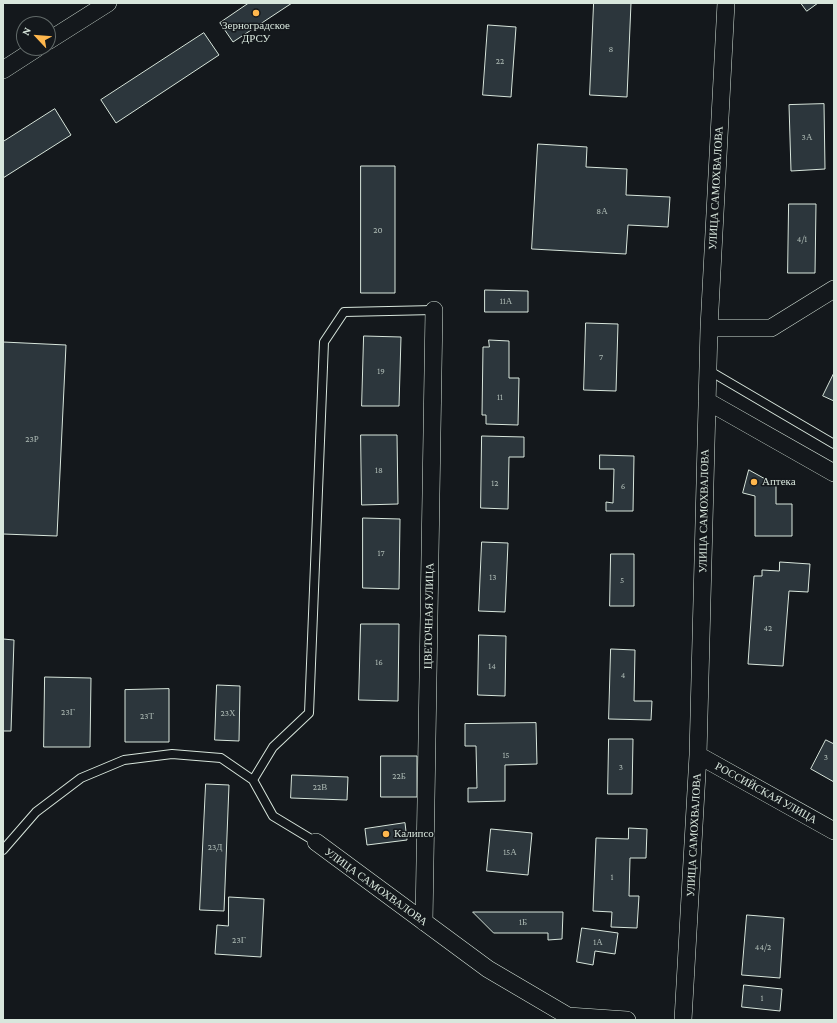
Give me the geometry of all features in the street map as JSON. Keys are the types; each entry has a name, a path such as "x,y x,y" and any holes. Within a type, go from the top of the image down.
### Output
{"street":[{"path":"56,36 108,3"},
{"name":"УЛИЦА САМОХВАЛОВА","path":"683,1020 698,754 709,328 726,3"},
{"path":"3,70 25,56"},
{"path":"709,328 770,328 834,289"},
{"name":"ЦВЕТОЧНАЯ УЛИЦА","path":"424,922 434,310"},
{"path":"707,401 834,473"},
{"name":"РОССИЙСКАЯ УЛИЦА","path":"698,754 834,831"},
{"name":"УЛИЦА САМОХВАЛОВА","path":"316,842 488,969 568,1016 628,1020"}],"lane":[{"path":"253,780 274,747 309,713 324,342 344,312 434,310"},
{"path":"708,370 834,444"},
{"path":"3,850 36,812 81,778 124,760 172,754 220,758 253,780 273,816 316,842"}],"building":[{"name":"Зерноградское ДРСУ","path":"249,3 292,3 233,42 220,23"},
{"path":"594,3 631,3 627,97 590,95"},
{"path":"801,3 818,3 807,11"},
{"path":"488,25 516,27 511,97 483,95"},
{"path":"204,33 219,55 116,123 101,100"},
{"path":"824,104 825,169 791,171 789,105"},
{"path":"55,109 71,135 3,178 3,142"},
{"path":"538,144 587,147 586,167 627,169 626,195 670,197 668,227 628,225 626,254 532,249"},
{"path":"361,166 395,166 395,293 361,293"},
{"path":"789,204 816,204 815,273 788,273"},
{"path":"485,290 528,291 528,312 485,312"},
{"path":"586,323 618,324 616,391 584,390"},
{"path":"364,336 401,337 399,406 362,406"},
{"path":"489,340 509,341 509,378 519,378 518,425 486,424 486,415 482,415 483,347 489,347"},
{"path":"3,342 66,345 57,536 3,534"},
{"path":"834,373 834,401 823,396"},
{"path":"361,435 397,435 398,504 362,505"},
{"path":"482,436 524,437 524,457 509,457 508,509 481,508"},
{"path":"600,455 634,456 633,511 606,511 606,502 613,503 614,469 600,469"},
{"path":"749,470 776,485 776,504 792,504 792,536 755,536 755,496 743,493"},
{"path":"363,518 400,519 399,589 363,588"},
{"path":"482,542 508,543 505,612 479,611"},
{"path":"611,554 634,554 634,606 610,606"},
{"path":"780,562 810,564 808,592 789,591 783,666 748,664 754,576 762,576 762,570 779,571"},
{"path":"361,624 399,624 398,701 359,700"},
{"path":"479,635 506,636 505,696 478,695"},
{"path":"3,639 14,640 11,731 3,731"},
{"path":"611,649 635,650 634,701 652,701 651,720 609,719"},
{"path":"45,677 91,678 90,747 44,747"},
{"path":"217,685 240,686 239,741 215,740"},
{"path":"169,689 169,742 125,742 125,690"},
{"path":"536,723 537,764 505,765 505,801 468,802 468,788 477,788 476,746 465,746 465,724"},
{"path":"609,739 633,739 632,794 608,794"},
{"path":"826,740 834,744 834,782 811,769"},
{"path":"381,756 417,756 417,797 381,797"},
{"path":"292,775 348,777 347,800 291,798"},
{"path":"206,784 229,785 224,911 200,910"},
{"name":"Калипсо","path":"405,823 407,840 367,845 365,829"},
{"path":"629,828 647,829 646,858 630,858 629,896 639,896 637,928 611,927 612,912 593,911 596,838 628,839"},
{"path":"491,829 532,833 528,875 487,871"},
{"path":"229,897 264,899 261,957 215,954 217,925 228,926"},
{"path":"473,912 563,912 562,939 548,940 548,933 494,933"},
{"path":"747,915 784,918 780,978 742,975"},
{"path":"582,928 618,933 615,954 595,951 593,965 577,962"},
{"path":"744,985 782,989 780,1011 742,1007"}],"place":[{"name":"Зерноградское ДРСУ","path":"256,13"},
{"name":"Аптека","path":"754,482"},
{"name":"Калипсо","path":"386,834"}]}
